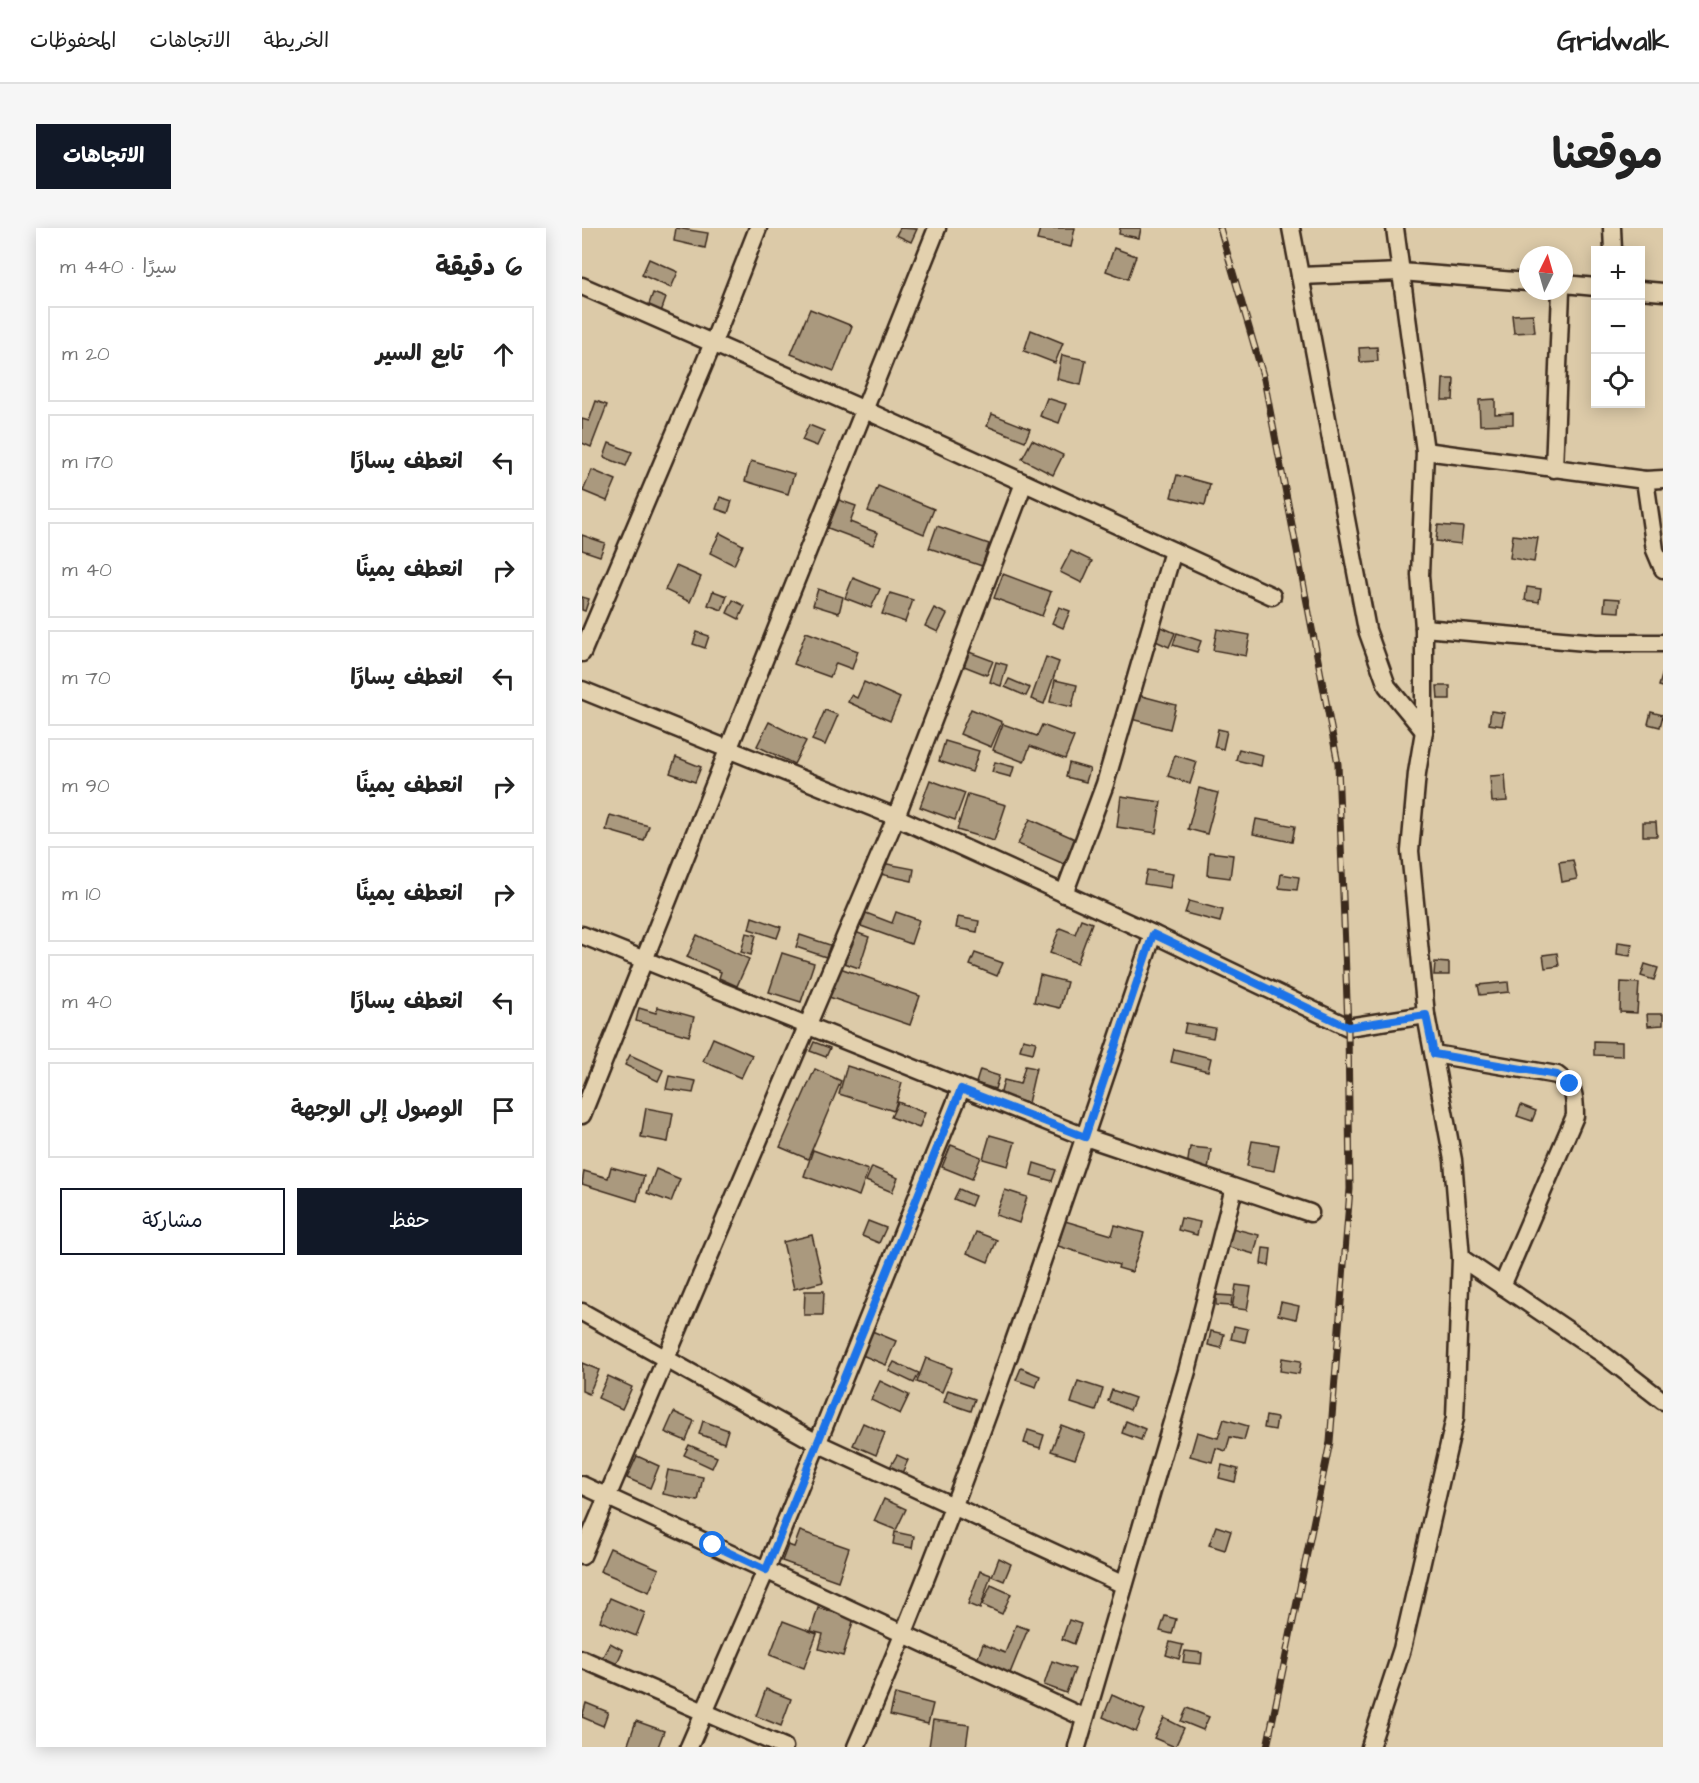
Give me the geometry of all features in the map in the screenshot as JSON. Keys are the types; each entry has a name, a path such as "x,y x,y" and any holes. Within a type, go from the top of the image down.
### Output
{"street":[{"path":"582,652 713,343 758,228"},
{"path":"582,1115 937,228"},
{"path":"1291,228 1367,630 1387,686 1424,731"},
{"path":"1370,1747 1402,1649 1455,1418 1461,1258 1453,1160 1426,1015 1410,851 1417,773 1424,731 1424,628 1420,575 1425,451 1395,228"},
{"path":"1612,228 1613,246"},
{"path":"1300,276 1401,272 1519,281"},
{"path":"1573,285 1591,287"},
{"path":"582,286 865,410 1272,596"},
{"path":"1645,290 1663,292"},
{"path":"1554,469 1561,300"},
{"path":"1425,451 1644,480 1663,479"},
{"path":"1644,480 1655,550 1663,569"},
{"path":"582,1556 896,818 1024,483"},
{"path":"1064,894 1105,784 1173,552"},
{"path":"1424,628 1597,642 1663,643"},
{"path":"582,690 896,818 1153,934 1348,1027 1426,1015"},
{"path":"856,1747 905,1634 954,1508 1085,1137 1153,934"},
{"path":"582,935 806,1027 1085,1137 1310,1213"},
{"path":"1434,1054 1557,1075 1570,1084 1575,1099 1575,1116 1502,1286"},
{"path":"689,1747 766,1570 961,1089"},
{"path":"1077,1747 1187,1371 1234,1188"},
{"path":"1461,1258 1600,1352 1663,1401"},
{"path":"582,1312 817,1443 1124,1585"},
{"path":"582,1485 1085,1718"},
{"path":"582,1659 784,1747"}],"building":[{"path":"676,228 708,233 705,248 674,241"},
{"path":"900,228 917,229 911,242 896,235"},
{"path":"1040,228 1075,228 1071,247 1037,240"},
{"path":"1120,228 1141,228 1139,238 1119,234"},
{"path":"1114,248 1136,256 1128,279 1106,271"},
{"path":"649,259 678,272 671,288 642,275"},
{"path":"653,293 666,298 661,312 648,307"},
{"path":"810,309 852,326 834,371 791,354"},
{"path":"1533,314 1535,332 1514,333 1512,315"},
{"path":"1031,330 1063,343 1055,363 1024,351"},
{"path":"1377,347 1378,361 1360,362 1359,348"},
{"path":"1062,355 1086,360 1081,385 1057,379"},
{"path":"1443,379 1454,379 1453,400 1442,400"},
{"path":"1047,398 1066,404 1059,423 1040,416"},
{"path":"1495,399 1495,414 1513,413 1513,424 1480,425 1479,400"},
{"path":"596,401 607,405 591,447 582,443 582,419 589,421"},
{"path":"992,414 1030,429 1025,441 987,426"},
{"path":"809,425 824,431 817,446 802,440"},
{"path":"1032,440 1063,455 1053,475 1022,459"},
{"path":"609,443 632,452 626,466 604,457"},
{"path":"751,461 794,474 788,494 745,481"},
{"path":"592,470 616,480 607,501 583,491"},
{"path":"1177,475 1210,484 1205,505 1171,497"},
{"path":"878,486 934,509 924,534 868,511"},
{"path":"720,497 732,501 728,513 716,509"},
{"path":"839,500 856,506 850,522 878,533 873,545 828,528"},
{"path":"1438,525 1463,527 1461,544 1436,541"},
{"path":"937,526 989,544 982,566 929,548"},
{"path":"720,533 743,545 734,565 710,553"},
{"path":"582,535 605,543 600,556 582,550"},
{"path":"1513,535 1538,538 1534,562 1510,558"},
{"path":"1071,551 1092,561 1082,583 1060,572"},
{"path":"676,566 701,577 690,602 665,590"},
{"path":"1003,574 1051,592 1042,616 994,598"},
{"path":"853,578 880,589 871,608 845,598"},
{"path":"1527,587 1541,589 1539,602 1525,600"},
{"path":"818,589 843,597 839,613 813,605"},
{"path":"713,591 727,596 722,610 708,605"},
{"path":"890,593 913,600 905,622 882,614"},
{"path":"582,597 589,599 585,611 582,610"},
{"path":"1605,598 1620,599 1619,612 1604,611"},
{"path":"733,600 745,606 739,619 727,613"},
{"path":"1059,607 1070,611 1063,628 1052,623"},
{"path":"934,608 947,614 938,632 925,626"},
{"path":"1157,625 1175,633 1169,647 1151,639"},
{"path":"1217,629 1250,635 1246,656 1213,650"},
{"path":"697,632 709,636 705,648 693,644"},
{"path":"806,632 858,651 852,669 836,663 830,677 794,664"},
{"path":"1177,633 1201,641 1197,652 1173,645"},
{"path":"969,652 993,661 987,675 964,666"},
{"path":"1046,657 1059,662 1044,704 1031,699"},
{"path":"996,662 1007,665 1001,686 990,682"},
{"path":"1663,672 1663,687 1659,686"},
{"path":"1009,679 1030,688 1026,696 1005,687"},
{"path":"1055,680 1077,685 1072,707 1050,702"},
{"path":"864,682 900,698 890,721 848,702 851,695 857,698"},
{"path":"1437,686 1450,686 1450,699 1438,699"},
{"path":"1138,695 1176,705 1170,729 1131,719"},
{"path":"971,709 1002,722 991,747 960,734"},
{"path":"825,710 838,715 825,745 812,740"},
{"path":"1491,711 1505,713 1502,726 1489,724"},
{"path":"1651,712 1663,715 1660,727 1648,724"},
{"path":"769,722 806,741 794,764 757,746"},
{"path":"1003,724 1037,736 1042,725 1074,737 1065,759 1030,746 1024,762 993,750"},
{"path":"1218,729 1227,731 1223,749 1214,747"},
{"path":"945,741 979,751 972,772 939,761"},
{"path":"1239,749 1263,755 1261,766 1236,760"},
{"path":"1175,755 1197,762 1190,784 1168,776"},
{"path":"676,757 701,767 695,782 670,773"},
{"path":"995,762 1014,767 1011,777 992,772"},
{"path":"1069,763 1090,769 1086,782 1066,777"},
{"path":"1505,775 1507,801 1492,802 1490,776"},
{"path":"930,780 965,793 955,820 920,807"},
{"path":"1199,788 1218,793 1207,834 1188,829"},
{"path":"968,794 1006,805 994,841 957,830"},
{"path":"1121,796 1161,802 1156,833 1117,827"},
{"path":"610,815 649,826 644,841 606,830"},
{"path":"1030,819 1075,839 1064,864 1018,844"},
{"path":"1256,819 1295,826 1292,842 1253,834"},
{"path":"1643,822 1656,822 1657,836 1643,836"},
{"path":"1209,852 1233,855 1230,878 1207,875"},
{"path":"1573,860 1577,879 1562,882 1559,862"},
{"path":"882,863 914,869 912,881 880,874"},
{"path":"1147,870 1173,874 1170,888 1144,884"},
{"path":"1281,874 1299,877 1297,890 1279,888"},
{"path":"1189,901 1223,910 1220,922 1185,913"},
{"path":"896,912 919,920 911,944 861,926 866,913 892,923"},
{"path":"752,917 781,927 777,938 749,929"},
{"path":"958,917 979,921 977,932 956,928"},
{"path":"1081,919 1092,923 1077,963 1050,953 1060,928 1075,934"},
{"path":"855,932 869,937 859,968 844,963"},
{"path":"746,933 756,935 751,955 741,952"},
{"path":"697,935 749,959 737,986 719,978 721,972 687,957"},
{"path":"800,935 830,945 826,957 796,947"},
{"path":"1618,942 1632,944 1630,956 1617,954"},
{"path":"782,953 814,963 801,1002 769,992"},
{"path":"975,953 1003,963 997,976 970,965"},
{"path":"1557,953 1559,966 1545,968 1543,955"},
{"path":"1435,962 1449,963 1449,975 1434,975"},
{"path":"1645,964 1658,968 1654,980 1641,976"},
{"path":"840,968 920,996 910,1025 829,997"},
{"path":"1040,975 1067,982 1060,1008 1034,1002"},
{"path":"1508,982 1509,992 1480,995 1478,985"},
{"path":"1621,982 1639,983 1637,1013 1620,1012"},
{"path":"658,1007 694,1017 689,1036 636,1021 639,1008 656,1013"},
{"path":"1647,1014 1663,1014 1663,1025 1648,1026"},
{"path":"1186,1023 1215,1028 1213,1038 1184,1033"},
{"path":"713,1038 752,1055 741,1078 703,1061"},
{"path":"1023,1039 1036,1042 1033,1053 1020,1050"},
{"path":"1594,1041 1622,1042 1622,1056 1594,1055"},
{"path":"814,1042 830,1048 826,1057 810,1051"},
{"path":"1174,1049 1211,1058 1208,1071 1171,1062"},
{"path":"630,1055 663,1070 658,1081 625,1065"},
{"path":"847,1066 902,1083 894,1111 839,1094"},
{"path":"1025,1066 1036,1068 1028,1103 1000,1096 1004,1080 1020,1084"},
{"path":"815,1069 841,1081 808,1159 780,1147"},
{"path":"980,1070 999,1076 995,1089 976,1083"},
{"path":"669,1076 696,1081 693,1093 666,1089"},
{"path":"898,1102 925,1113 919,1128 891,1117"},
{"path":"1521,1105 1536,1111 1532,1121 1517,1116"},
{"path":"646,1108 673,1113 668,1142 641,1137"},
{"path":"990,1135 1015,1142 1008,1166 983,1159"},
{"path":"1252,1141 1279,1145 1274,1171 1247,1166"},
{"path":"951,1145 981,1157 972,1179 942,1167"},
{"path":"1190,1147 1211,1149 1208,1170 1187,1167"},
{"path":"813,1150 868,1170 859,1196 804,1176"},
{"path":"1034,1163 1056,1170 1052,1181 1031,1175"},
{"path":"611,1167 644,1176 637,1201 582,1184 584,1171 608,1178"},
{"path":"872,1167 898,1178 892,1192 866,1181"},
{"path":"656,1169 680,1179 671,1202 647,1193"},
{"path":"959,1189 975,1196 971,1206 954,1199"},
{"path":"1005,1190 1027,1197 1019,1223 996,1215"},
{"path":"1181,1218 1200,1222 1197,1235 1178,1230"},
{"path":"868,1221 886,1228 879,1243 862,1236"},
{"path":"1065,1221 1112,1235 1115,1225 1144,1233 1132,1272 1118,1268 1119,1265 1058,1246"},
{"path":"1228,1227 1259,1235 1254,1254 1222,1245"},
{"path":"976,1232 997,1240 988,1262 967,1253"},
{"path":"812,1235 823,1282 794,1289 783,1242"},
{"path":"1263,1248 1271,1249 1269,1266 1261,1264"},
{"path":"1236,1285 1251,1287 1247,1310 1232,1308"},
{"path":"805,1291 824,1291 823,1315 804,1315"},
{"path":"1216,1295 1232,1296 1231,1306 1216,1305"},
{"path":"1281,1302 1299,1306 1296,1319 1278,1315"},
{"path":"1234,1326 1248,1329 1245,1342 1231,1339"},
{"path":"872,1331 896,1341 886,1365 862,1355"},
{"path":"1211,1331 1224,1334 1221,1348 1208,1345"},
{"path":"926,1358 952,1368 942,1392 917,1382"},
{"path":"1282,1358 1301,1361 1299,1374 1280,1371"},
{"path":"894,1362 919,1373 914,1383 889,1371"},
{"path":"582,1363 599,1370 589,1394 582,1391"},
{"path":"1021,1368 1040,1376 1036,1387 1016,1380"},
{"path":"608,1376 632,1387 622,1409 598,1398"},
{"path":"880,1381 909,1395 900,1414 871,1400"},
{"path":"1078,1381 1103,1389 1096,1411 1071,1403"},
{"path":"948,1390 975,1399 971,1411 944,1402"},
{"path":"1112,1390 1135,1398 1130,1410 1108,1401"},
{"path":"674,1412 694,1421 686,1441 665,1432"},
{"path":"1266,1416 1277,1418 1275,1430 1264,1428"},
{"path":"1224,1419 1248,1426 1244,1440 1230,1437 1226,1451 1216,1448 1212,1462 1190,1456 1197,1432 1218,1438"},
{"path":"703,1421 728,1430 724,1443 699,1434"},
{"path":"1126,1421 1145,1429 1141,1440 1122,1433"},
{"path":"863,1423 885,1433 876,1455 853,1445"},
{"path":"1061,1425 1085,1434 1075,1459 1051,1451"},
{"path":"1028,1430 1044,1435 1040,1448 1024,1443"},
{"path":"689,1445 717,1457 712,1468 684,1455"},
{"path":"897,1455 908,1460 901,1475 889,1469"},
{"path":"637,1456 659,1466 650,1488 627,1478"},
{"path":"1222,1465 1238,1469 1235,1482 1219,1478"},
{"path":"668,1470 703,1477 698,1501 663,1494"},
{"path":"884,1499 906,1509 896,1530 874,1521"},
{"path":"1216,1526 1231,1531 1225,1550 1209,1545"},
{"path":"800,1531 849,1548 838,1581 782,1561 788,1545 794,1547"},
{"path":"895,1532 914,1536 912,1548 893,1544"},
{"path":"610,1548 659,1569 649,1592 600,1571"},
{"path":"999,1558 1011,1564 1004,1581 992,1576"},
{"path":"980,1571 991,1575 980,1609 968,1604"},
{"path":"991,1585 1011,1594 1002,1614 982,1605"},
{"path":"610,1598 645,1613 636,1636 600,1621"},
{"path":"818,1608 854,1618 843,1656 819,1649 823,1634 811,1631"},
{"path":"1165,1616 1176,1619 1172,1634 1160,1631"},
{"path":"1069,1620 1081,1624 1074,1644 1062,1639"},
{"path":"783,1621 817,1634 804,1668 770,1655"},
{"path":"1016,1625 1028,1629 1008,1678 975,1665 983,1644 1005,1653"},
{"path":"1170,1642 1183,1645 1179,1659 1166,1655"},
{"path":"610,1643 623,1650 615,1667 601,1660"},
{"path":"1185,1651 1202,1653 1201,1664 1183,1662"},
{"path":"1052,1661 1075,1669 1066,1693 1044,1685"},
{"path":"766,1689 791,1699 781,1726 756,1716"},
{"path":"895,1694 933,1704 928,1724 890,1715"},
{"path":"1112,1695 1145,1710 1136,1732 1103,1717"},
{"path":"586,1703 608,1712 603,1726 582,1717"},
{"path":"1187,1708 1209,1717 1203,1730 1181,1721"},
{"path":"1164,1718 1184,1728 1175,1747 1154,1738"},
{"path":"933,1720 969,1725 966,1747 929,1747"},
{"path":"636,1721 664,1731 658,1747 627,1747"}],"railway":[{"path":"1220,228 1264,379 1338,764 1348,1027 1350,1189 1330,1442 1267,1747"}],"route":[{"path":"713,1545 766,1570 961,1089 1085,1137 1153,934 1348,1027 1426,1015 1434,1054 1557,1075 1570,1084"}]}
